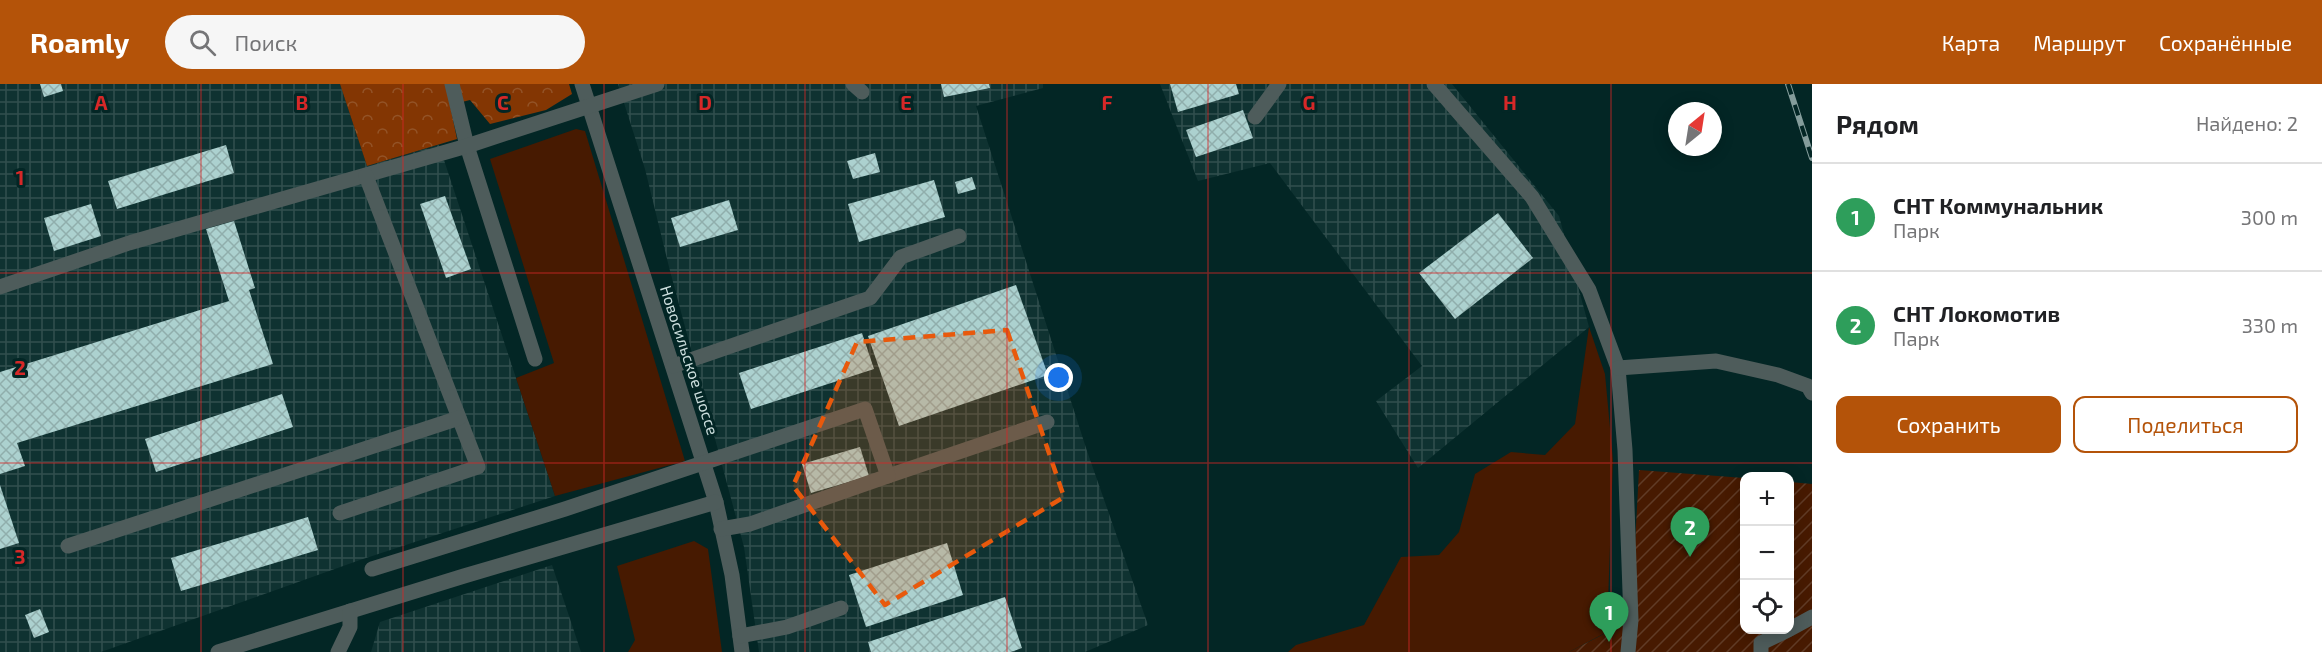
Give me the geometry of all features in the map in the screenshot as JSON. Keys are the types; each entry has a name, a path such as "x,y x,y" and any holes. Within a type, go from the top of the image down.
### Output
{"street":[{"path":"452,84 467,146 535,359"},
{"name":"Новосильское шоссе","path":"582,84 716,502 732,574 742,652"},
{"path":"0,287 129,243 467,146 657,84"},
{"path":"1255,117 1279,84"},
{"path":"1434,84 1532,197 1589,290 1618,368 1626,484 1631,620 1628,652"},
{"path":"340,513 478,467 366,176"},
{"path":"672,366 870,298 900,256 959,236"},
{"path":"1618,368 1716,361 1778,375 1808,386 1812,393"},
{"path":"372,569 565,509 865,409 888,476"},
{"path":"68,546 459,418"},
{"path":"722,529 750,524 1047,422"},
{"path":"218,652 716,502"},
{"path":"740,636 787,627 841,608"},
{"path":"338,652 350,627 350,611"},
{"path":"1794,626 1812,617"},
{"path":"1761,652 1761,643 1779,634"}],"highlighted area":[{"path":"1007,330 1064,497 885,605 793,486 857,342"}],"shaded area":[{"path":"0,84 340,84 367,166 439,145 555,496 360,560 101,652 0,652"},
{"path":"618,84 1043,84 1043,88 976,106 1087,451 1148,625 1085,652 759,652 744,547 645,169"},
{"path":"1160,84 1452,84 1559,216 1589,327 1418,468 1376,401 1422,366 1270,163 1198,181"},
{"path":"576,129 585,131 685,461 555,496 516,378 554,363 490,159"},
{"path":"1589,327 1605,374 1613,460 1607,632 1569,652 1288,652 1296,645 1364,625 1401,557 1439,555 1459,532 1475,474 1511,452 1545,455 1575,424"},
{"path":"1639,470 1740,478 1740,634 1794,634 1794,482 1812,484 1812,652 1569,652 1631,620"},
{"path":"694,541 708,549 722,652 628,652 635,640 617,566"},
{"path":"552,565 581,652 371,652 380,622"}],"green space":[{"path":"340,84 569,84 572,94 546,110 490,124 470,100 450,105 457,139 367,166"}],"building":[{"path":"40,84 61,84 63,91 44,97"},
{"path":"941,84 989,84 990,88 944,97"},
{"path":"1170,84 1236,84 1239,94 1178,112"},
{"path":"1243,110 1253,138 1196,157 1186,130"},
{"path":"226,145 234,173 117,209 108,181"},
{"path":"875,153 880,172 853,179 847,161"},
{"path":"972,177 976,189 958,194 955,182"},
{"path":"934,180 945,217 859,242 848,204"},
{"path":"445,196 471,269 446,278 420,204"},
{"path":"729,200 738,230 680,247 671,218"},
{"path":"91,204 101,236 54,251 44,218"},
{"path":"1498,213 1533,258 1455,319 1419,273"},
{"path":"234,221 255,288 249,290 273,364 17,443 25,466 0,474 0,372 229,301 206,229"},
{"path":"1016,285 1048,375 899,426 868,336"},
{"path":"862,333 874,369 751,409 739,373"},
{"path":"282,394 293,427 156,472 145,439"},
{"path":"860,447 869,476 811,493 802,464"},
{"path":"0,485 19,543 0,549"},
{"path":"308,517 318,550 181,591 171,558"},
{"path":"947,543 963,595 866,627 849,575"},
{"path":"1005,597 1022,648 1011,652 871,652 868,642"},
{"path":"40,609 49,632 34,638 25,615"}],"railway":[{"path":"1788,84 1812,158"}],"place":[{"name":"СНТ Локомотив","path":"1690,557"},
{"name":"СНТ Коммунальник","path":"1609,642"}]}
